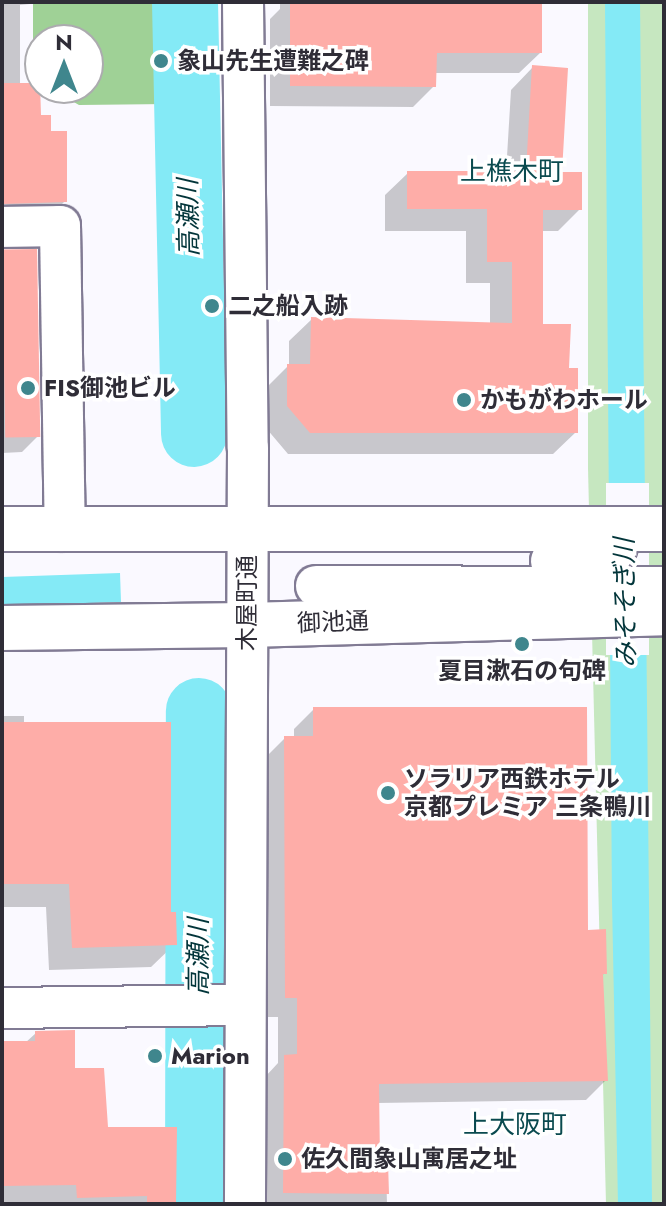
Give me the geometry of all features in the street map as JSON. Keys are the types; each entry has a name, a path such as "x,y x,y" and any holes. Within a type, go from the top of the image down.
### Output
{"main road":[{"name":"御池通","path":"2,529 248,529 604,557 664,613"},
{"name":"御池通","path":"2,628 247,625 604,557"}],"street":[{"name":"木屋町通","path":"243,2 247,625 215,1005 245,1204"},
{"path":"2,227 60,226 65,531"},
{"path":"316,576 604,557 664,587"},
{"path":"2,1008 215,1005"}],"green space":[{"path":"33,2 169,2 168,104 79,105 77,104 104,104 104,24 33,24"},
{"path":"588,2 664,2 664,1204 606,1204 588,468"}],"water":[{"name":"みそそぎ川","path":"605,2 640,2 652,1204 618,1204 612,901"},
{"path":"120,573 121,602 3,606 2,577"}],"pier":[{"path":"606,483 649,483 649,655 606,655"}],"building":[{"path":"290,2 542,2 542,53 437,53 436,87 290,86"},
{"path":"532,65 568,68 562,172 582,172 582,210 543,210 543,324 571,324 569,368 578,368 578,433 310,433 287,406 287,364 310,364 311,317 512,323 512,262 487,262 487,209 407,209 407,171 526,171"},
{"path":"2,83 24,83 24,104 41,104 41,115 51,115 51,131 67,131 67,202 2,204"},
{"path":"37,249 40,437 5,438 2,250"},
{"path":"313,707 587,707 588,930 606,929 607,974 603,974 608,1081 379,1084 380,1162 388,1162 389,1194 283,1193 284,1055 297,1054 297,998 285,998 284,736 313,736"},
{"path":"2,722 171,722 171,912 176,912 177,945 72,948 69,884 2,884"},
{"path":"75,1030 75,1068 104,1068 108,1127 177,1127 176,1204 147,1204 147,1196 77,1198 76,1185 2,1186 2,1041 35,1041 35,1031"}],"waterway":[{"name":"高瀬川","path":"185,2 194,434"},
{"name":"高瀬川","path":"198,1204 199,711"}],"place":[{"name":"象山先生遭難之碑","path":"161,61"},
{"name":"二之船入跡","path":"212,306"},
{"name":"FIS御池ビル","path":"28,388"},
{"name":"かもがわホール","path":"464,400"},
{"name":"夏目漱石の句碑","path":"522,644"},
{"name":"ソラリア西鉄ホテル 京都プレミア 三条鴨川","path":"388,793"},
{"name":"Marion","path":"155,1056"},
{"name":"佐久間象山寓居之址","path":"285,1159"}],"district":[{"name":"上樵木町","path":"512,172"},
{"name":"上大阪町","path":"515,1125"}]}
